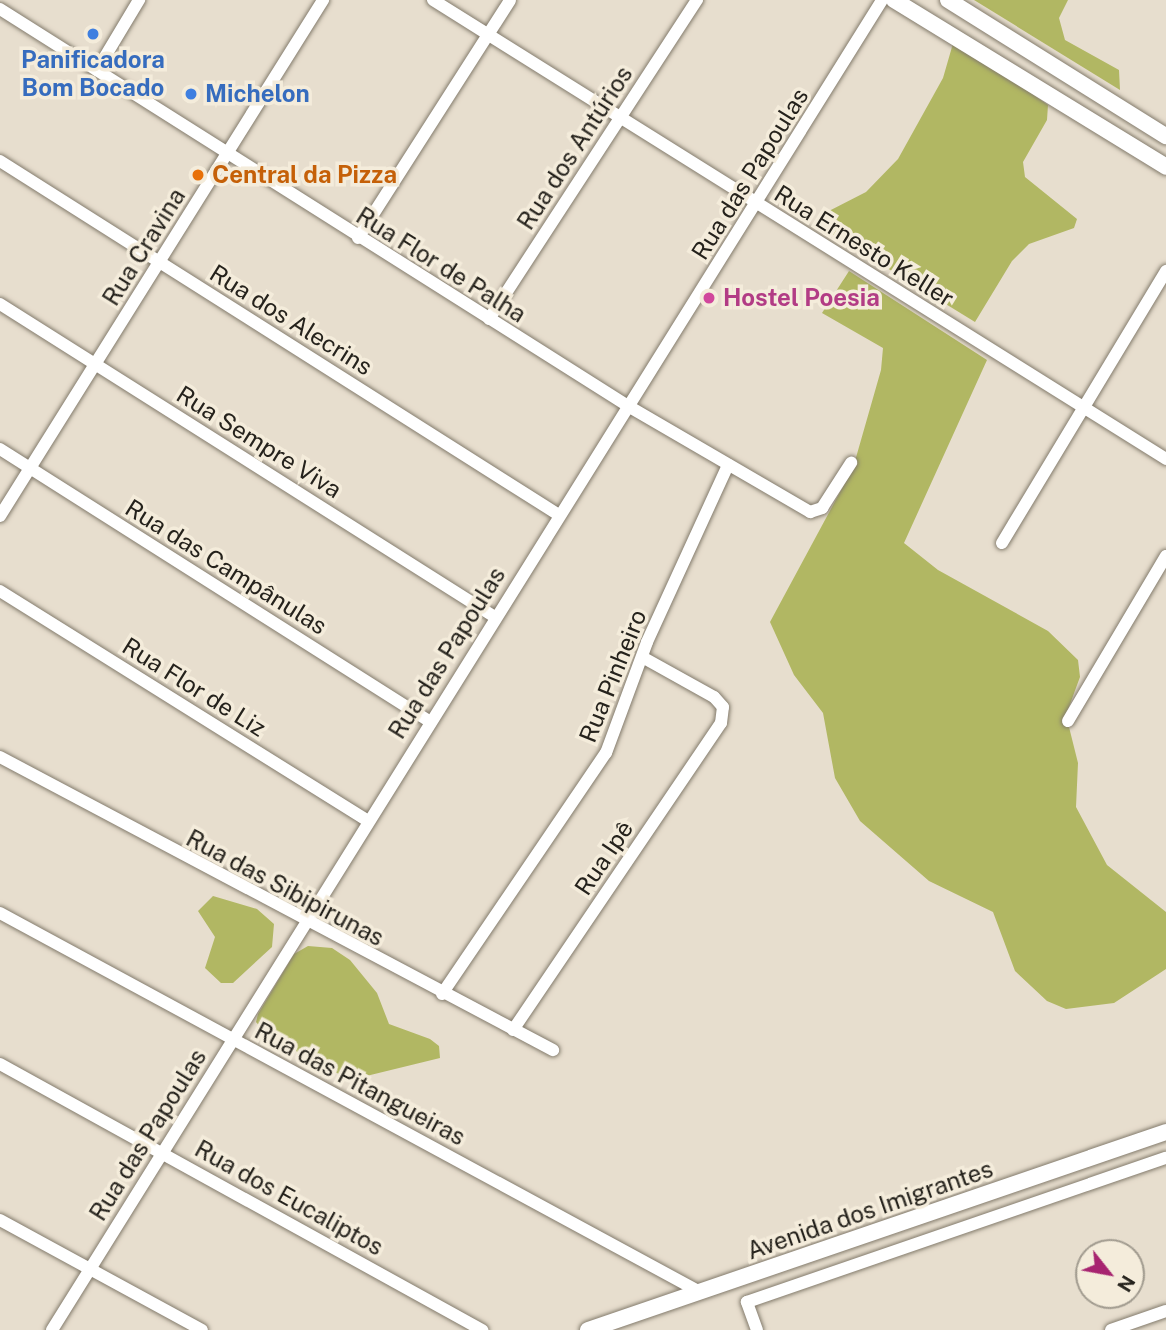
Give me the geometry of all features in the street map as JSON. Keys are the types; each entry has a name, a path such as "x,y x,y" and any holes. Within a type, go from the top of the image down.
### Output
{"street":[{"path":"97,70 139,0"},
{"name":"Rua Cravina","path":"0,516 323,0"},
{"name":"Rua Ernesto Keller","path":"433,0 1166,459"},
{"path":"358,238 510,0"},
{"name":"Rua dos Antúrios","path":"489,319 696,0"},
{"name":"Rua das Papoulas","path":"52,1330 305,924 366,820 757,204 882,0"},
{"path":"894,0 1166,167"},
{"path":"948,0 1166,136"},
{"name":"Rua Flor de Palha","path":"0,9 358,238 727,465 816,512 851,463"},
{"name":"Rua dos Alecrins","path":"0,161 559,515"},
{"path":"1002,543 1166,271"},
{"name":"Rua Sempre Viva","path":"0,304 495,617"},
{"name":"Rua das Campânulas","path":"0,449 429,721"},
{"name":"Rua Pinheiro","path":"442,994 606,753 642,657 727,465"},
{"path":"1068,721 1166,556"},
{"name":"Rua Flor de Liz","path":"0,591 366,820"},
{"name":"Rua Ipê","path":"513,1030 720,723 723,707 642,657"},
{"name":"Rua das Sibipirunas","path":"0,757 305,924 553,1050"},
{"name":"Rua das Pitangueiras","path":"0,913 700,1292"},
{"name":"Rua dos Eucaliptos","path":"0,1064 482,1330"},
{"name":"Avenida dos Imigrantes","path":"588,1330 1166,1132"},
{"path":"757,1330 747,1302 1166,1158"},
{"path":"0,1220 202,1330"},
{"path":"1111,1330 1166,1311"}],"green space":[{"path":"974,0 1068,0 1059,18 1065,40 1119,70 1120,90"},
{"path":"954,40 1048,105 1047,120 1023,162 1025,177 1077,219 1074,228 1029,244 1012,261 975,322 822,228 825,213 866,192 898,159 943,78"},
{"path":"849,271 987,360 904,543 938,570 1048,631 1078,660 1080,677 1066,715 1078,763 1076,807 1107,865 1166,912 1166,969 1114,1003 1066,1009 1047,1001 1015,971 993,912 929,881 860,821 835,778 823,713 794,675 770,622 853,468 881,370 883,348 822,313"},
{"path":"213,896 257,909 274,924 272,947 233,983 221,983 205,968 215,937 198,911"},
{"path":"308,946 332,948 350,960 377,993 389,1024 430,1039 439,1046 440,1058 350,1080 266,1035 256,1022 258,1014 294,954"}],"place":[{"name":"Panificadora Bom Bocado","path":"93,34"},
{"name":"Michelon","path":"191,94"},
{"name":"Central da Pizza","path":"198,175"},
{"name":"Hostel Poesia","path":"709,298"}]}
